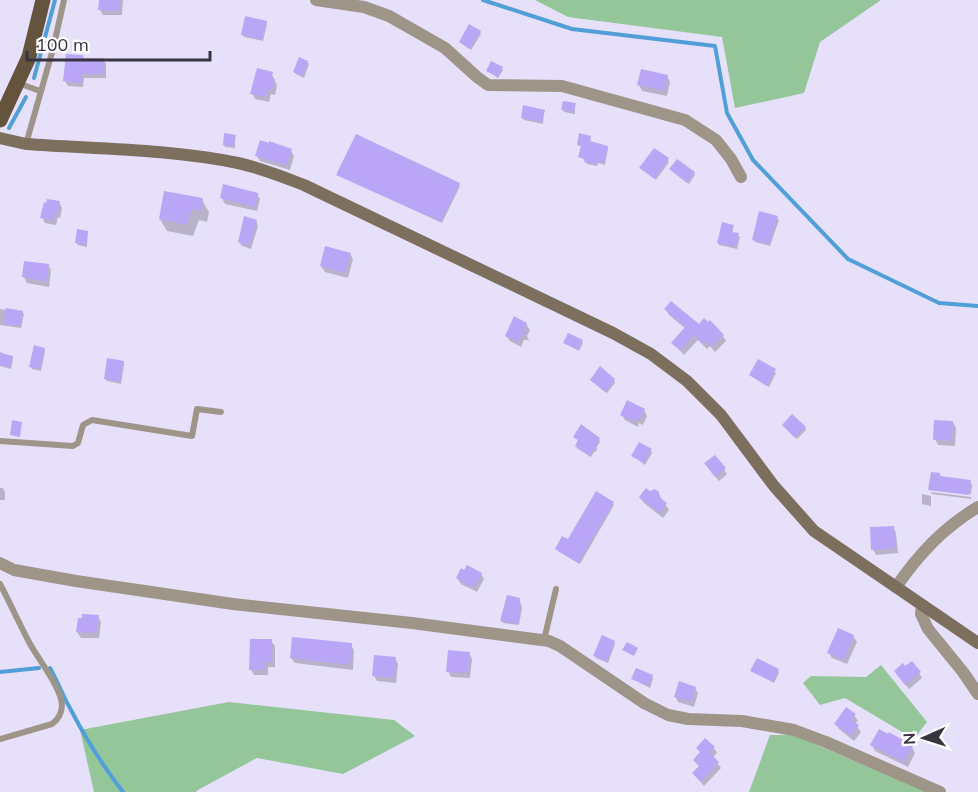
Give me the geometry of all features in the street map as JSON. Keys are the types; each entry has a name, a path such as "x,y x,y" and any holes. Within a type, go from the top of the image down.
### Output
{"main road":[{"path":"0,120 18,83 34,39 44,0"}],"street":[{"path":"316,0 364,7 389,16 446,48 488,85 561,86 685,120 716,140 741,177"},
{"path":"0,138 26,144 201,157 241,164 277,174 613,333 669,367 705,398 781,495 814,531 978,643"},
{"path":"896,587 927,546 943,531 978,507"},
{"path":"0,563 14,570 156,593 544,641 560,646 644,703 668,715 688,719 742,721 794,730 940,792"},
{"path":"922,605 921,614 928,629 978,694"}],"lane":[{"path":"26,144 53,49 64,0"},
{"path":"18,83 40,91"},
{"path":"0,441 74,446 78,443 83,425 92,420 192,436 197,409 221,412"},
{"path":"0,584 62,704 58,720 52,724 0,739"},
{"path":"544,641 550,606 556,589"}],"green space":[{"path":"535,0 881,0 820,42 804,93 735,108 722,37 568,17"},
{"path":"881,665 927,722 914,739 845,698 820,705 803,683 811,676 866,677"},
{"path":"229,702 394,720 415,736 343,774 257,758 197,792 94,792 80,730"},
{"path":"770,735 794,735 927,792 749,792"}],"building":[{"path":"99,0 120,0 120,11 98,10"},
{"path":"245,16 267,21 262,40 241,35"},
{"path":"469,24 481,31 470,49 459,42"},
{"path":"66,54 83,55 83,58 104,58 104,74 82,74 81,83 63,81"},
{"path":"299,57 308,61 303,76 293,72"},
{"path":"491,61 503,67 498,77 486,71"},
{"path":"257,68 273,72 271,78 275,79 272,90 268,89 266,97 250,94"},
{"path":"641,69 668,75 664,91 637,85"},
{"path":"563,101 576,103 574,112 561,110"},
{"path":"523,105 545,110 542,122 521,118"},
{"path":"224,133 236,135 234,146 223,145"},
{"path":"579,133 591,136 590,141 608,146 604,163 597,162 597,165 584,162 585,159 578,157 581,146 577,145"},
{"path":"356,134 460,183 441,222 336,175"},
{"path":"260,140 292,149 287,165 255,156"},
{"path":"654,148 669,158 655,179 639,168"},
{"path":"677,159 695,172 687,183 669,169"},
{"path":"223,184 258,193 255,207 220,198"},
{"path":"164,191 203,198 201,211 192,209 187,225 159,219"},
{"path":"47,199 60,201 54,220 40,218"},
{"path":"759,211 778,216 769,244 752,240"},
{"path":"244,216 257,220 249,246 238,242"},
{"path":"722,222 734,225 732,232 739,233 736,247 717,243"},
{"path":"77,229 88,231 87,245 75,243"},
{"path":"325,246 351,253 345,273 320,266"},
{"path":"24,261 49,264 46,282 22,277"},
{"path":"671,301 699,324 704,318 708,322 710,320 724,335 711,347 706,341 703,344 694,335 680,350 671,343 685,327 664,309"},
{"path":"6,308 23,311 20,326 4,324"},
{"path":"514,316 527,323 524,330 528,335 522,335 518,342 505,336"},
{"path":"568,333 583,340 578,350 563,343"},
{"path":"34,345 45,348 40,369 29,367"},
{"path":"0,353 13,356 10,367 0,365"},
{"path":"107,358 124,361 120,382 104,379"},
{"path":"758,359 776,369 767,386 749,375"},
{"path":"600,366 615,379 605,392 590,380"},
{"path":"627,400 645,409 640,420 636,419 635,422 620,415"},
{"path":"792,414 806,427 795,438 782,425"},
{"path":"12,420 22,422 20,437 10,435"},
{"path":"934,420 953,421 952,441 933,440"},
{"path":"581,424 600,438 596,445 597,449 593,450 589,456 575,446 578,440 573,437"},
{"path":"639,442 652,449 644,463 631,456"},
{"path":"715,455 726,468 715,477 704,463"},
{"path":"931,472 940,473 940,476 971,480 969,495 928,490"},
{"path":"646,488 650,491 655,489 659,492 660,498 667,503 660,513 639,497"},
{"path":"596,491 614,502 578,563 555,549 562,536 568,539"},
{"path":"894,526 896,548 871,550 870,527"},
{"path":"467,565 482,573 474,588 456,578 461,568 464,570"},
{"path":"507,595 520,598 518,624 500,621"},
{"path":"82,614 99,615 96,633 76,632 78,618 82,618"},
{"path":"838,628 854,635 844,660 827,653"},
{"path":"602,635 615,641 607,661 593,656"},
{"path":"292,637 352,643 350,665 290,658"},
{"path":"250,639 272,639 272,662 266,662 266,670 249,670"},
{"path":"627,642 638,648 634,656 622,650"},
{"path":"448,650 470,652 468,673 446,672"},
{"path":"374,655 396,657 394,678 372,676"},
{"path":"757,658 779,669 773,682 750,671"},
{"path":"912,661 921,672 905,685 894,671 903,663 905,666"},
{"path":"636,668 653,675 648,686 631,679"},
{"path":"679,681 696,687 691,702 674,697"},
{"path":"846,707 856,714 851,720 859,725 851,736 834,724"},
{"path":"879,729 913,746 904,762 870,745"},
{"path":"705,738 715,747 709,752 719,762 701,782 692,773 699,766 693,760 700,752 696,748"}],"waterway":[{"path":"34,78 55,0"},
{"path":"483,0 572,29 715,46 727,113 753,160 848,259 939,303 978,306"},
{"path":"9,128 26,97"},
{"path":"0,672 39,668"},
{"path":"50,668 89,742 123,792"}]}
